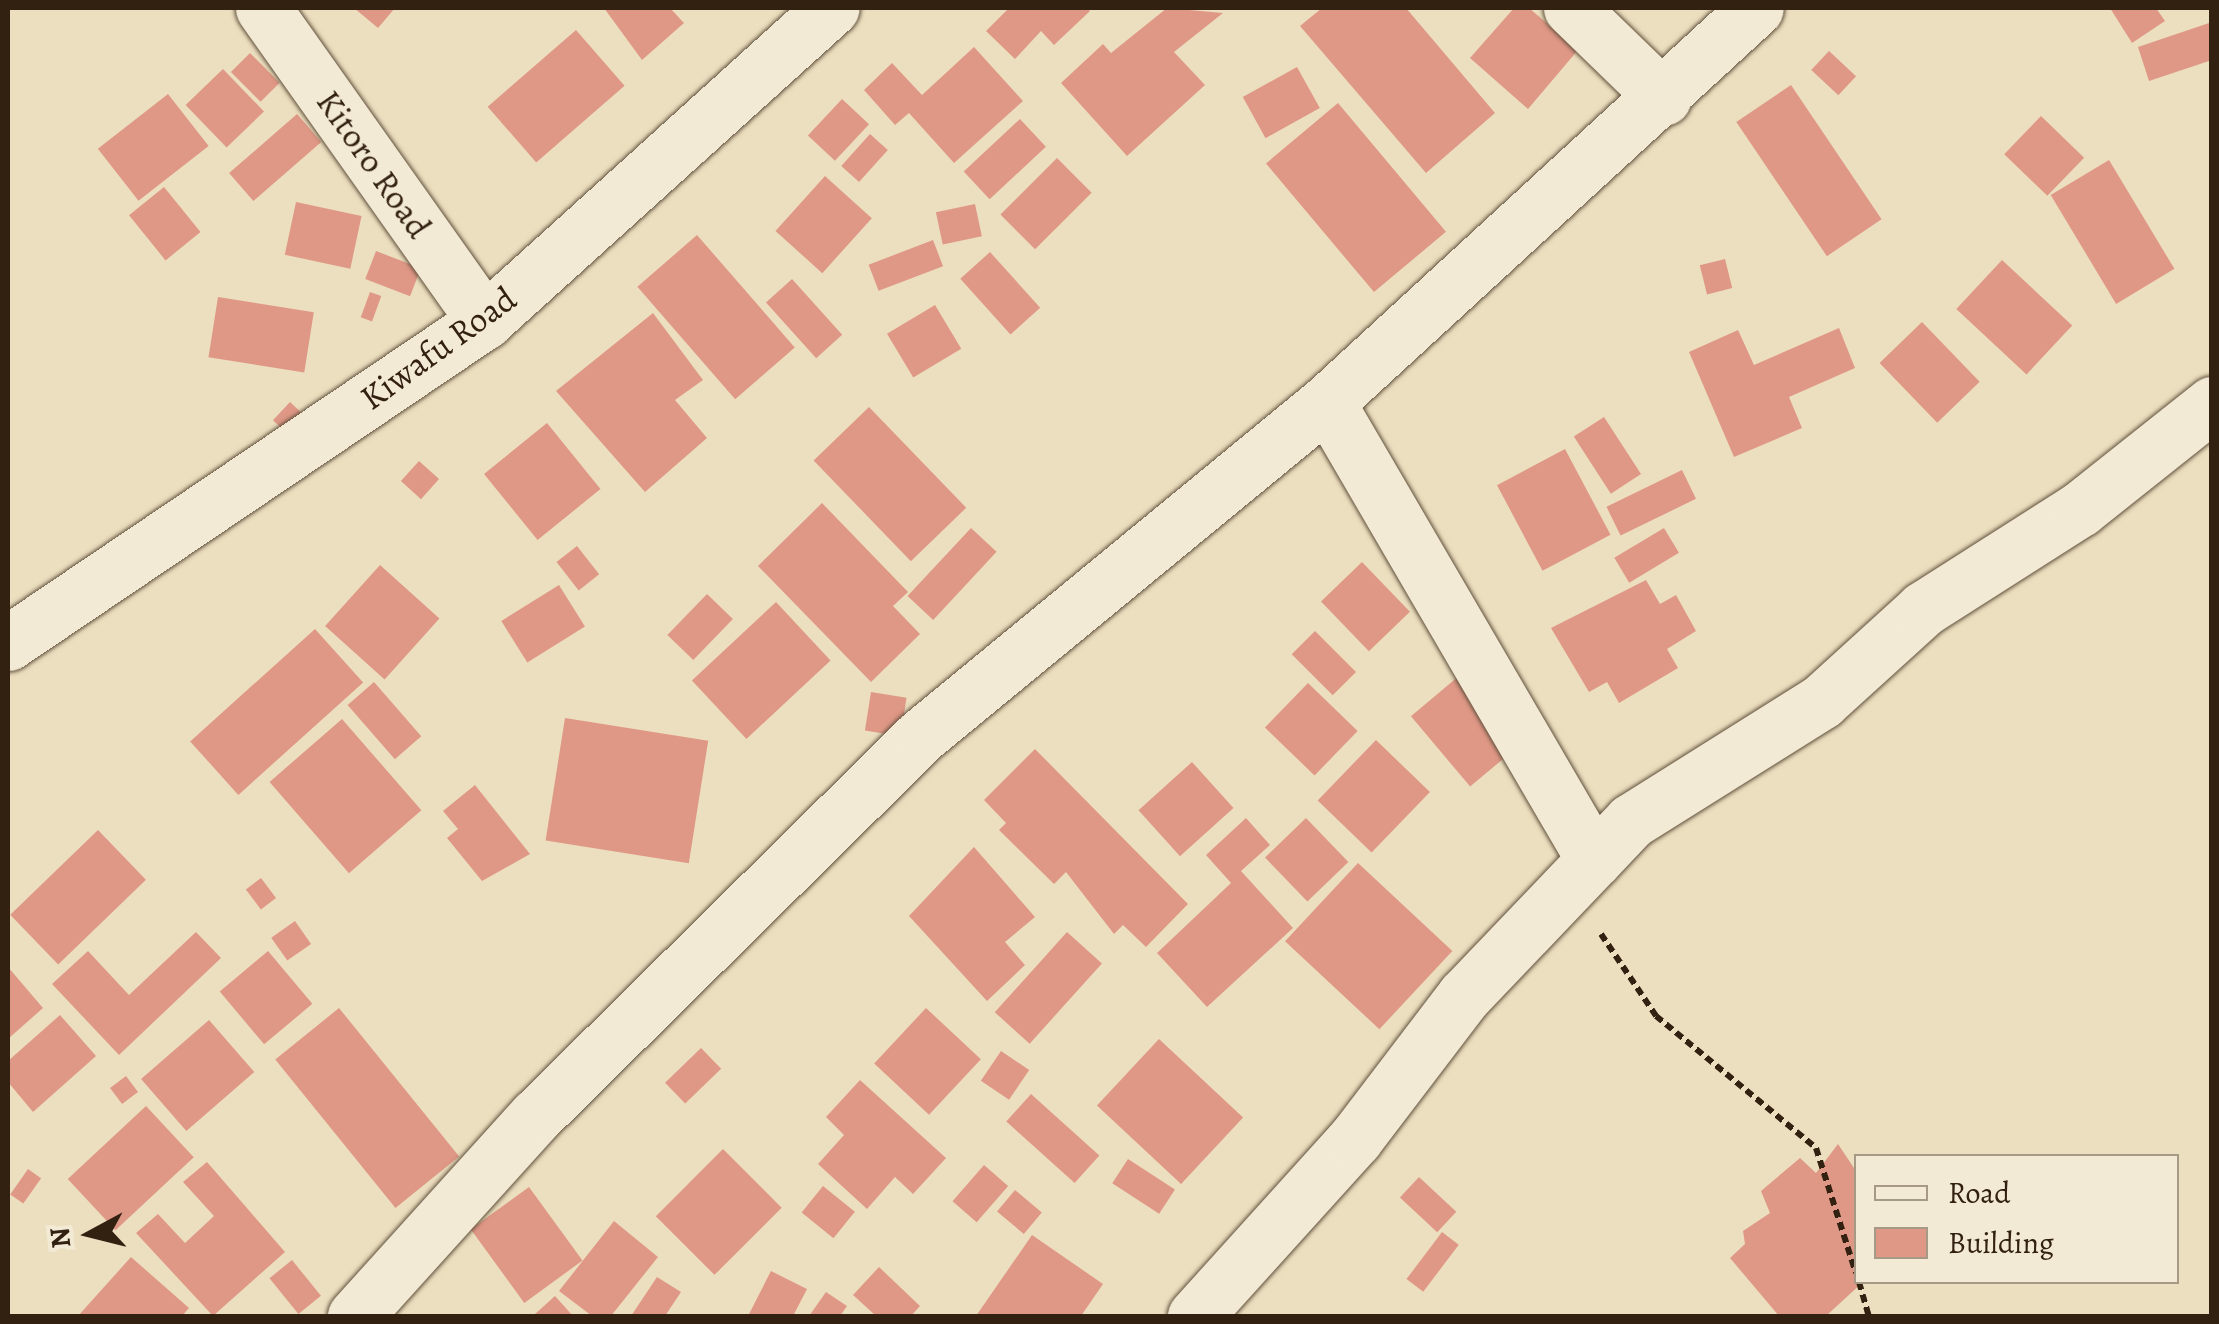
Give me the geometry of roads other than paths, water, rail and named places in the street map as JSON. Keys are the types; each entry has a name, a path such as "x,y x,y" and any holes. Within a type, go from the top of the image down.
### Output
{"street":[{"name":"Kitoro Road","path":"262,8 485,321"},
{"name":"Kiwafu Road","path":"8,643 485,321 832,8"},
{"path":"1571,8 1664,98"},
{"path":"355,1316 536,1116 922,734 1327,402 1664,98 1756,8"},
{"path":"1327,402 1594,860"},
{"path":"1195,1316 1354,1140 1464,996 1630,821 1822,701 1923,609 2080,508 2212,404"}]}
